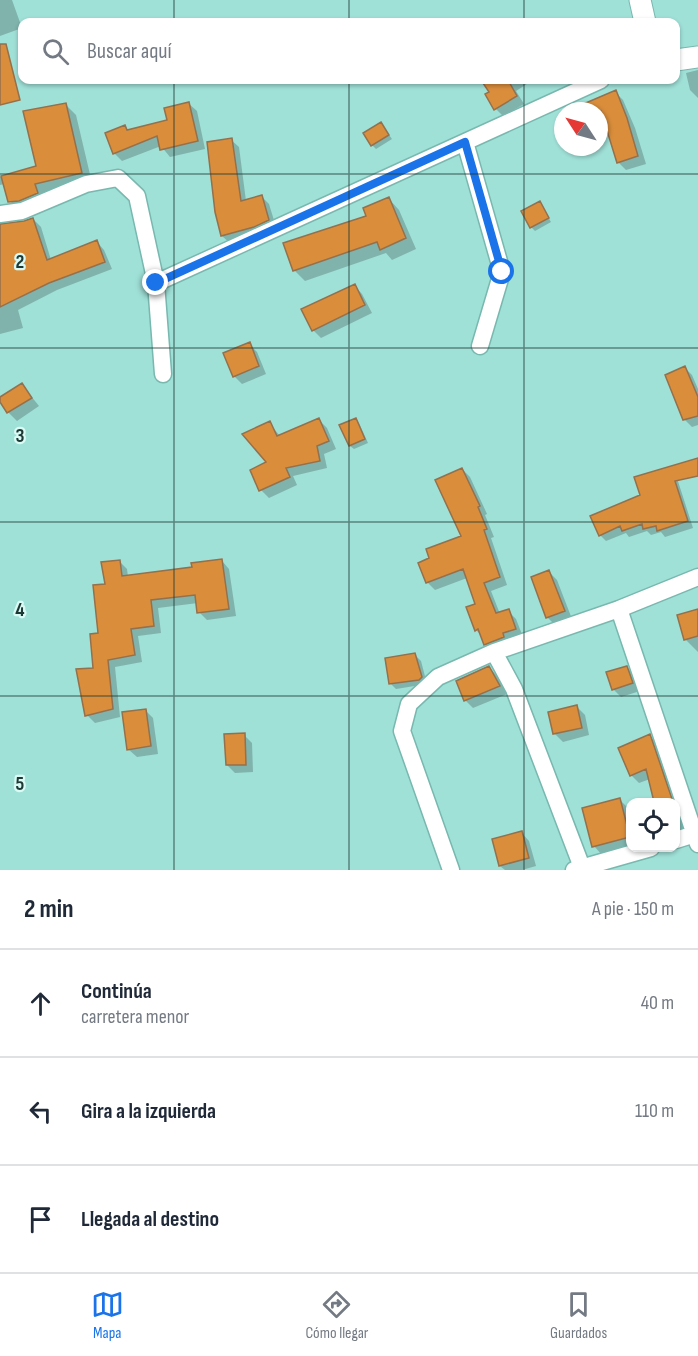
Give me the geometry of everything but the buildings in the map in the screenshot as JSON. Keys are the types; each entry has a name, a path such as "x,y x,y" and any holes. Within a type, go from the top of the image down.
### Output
{"street":[{"path":"640,0 644,18"},
{"path":"680,59 698,57"},
{"path":"156,283 592,84"},
{"path":"465,142 502,272 480,346"},
{"path":"0,214 22,211 86,184 118,178 137,196 156,283 163,374"},
{"path":"451,870 402,731 409,704 438,677 494,652 619,609 698,577"},
{"path":"619,609 696,839 680,840"},
{"path":"494,652 514,690 580,869 637,852"}],"route":[{"path":"156,283 465,142 502,272"}]}
